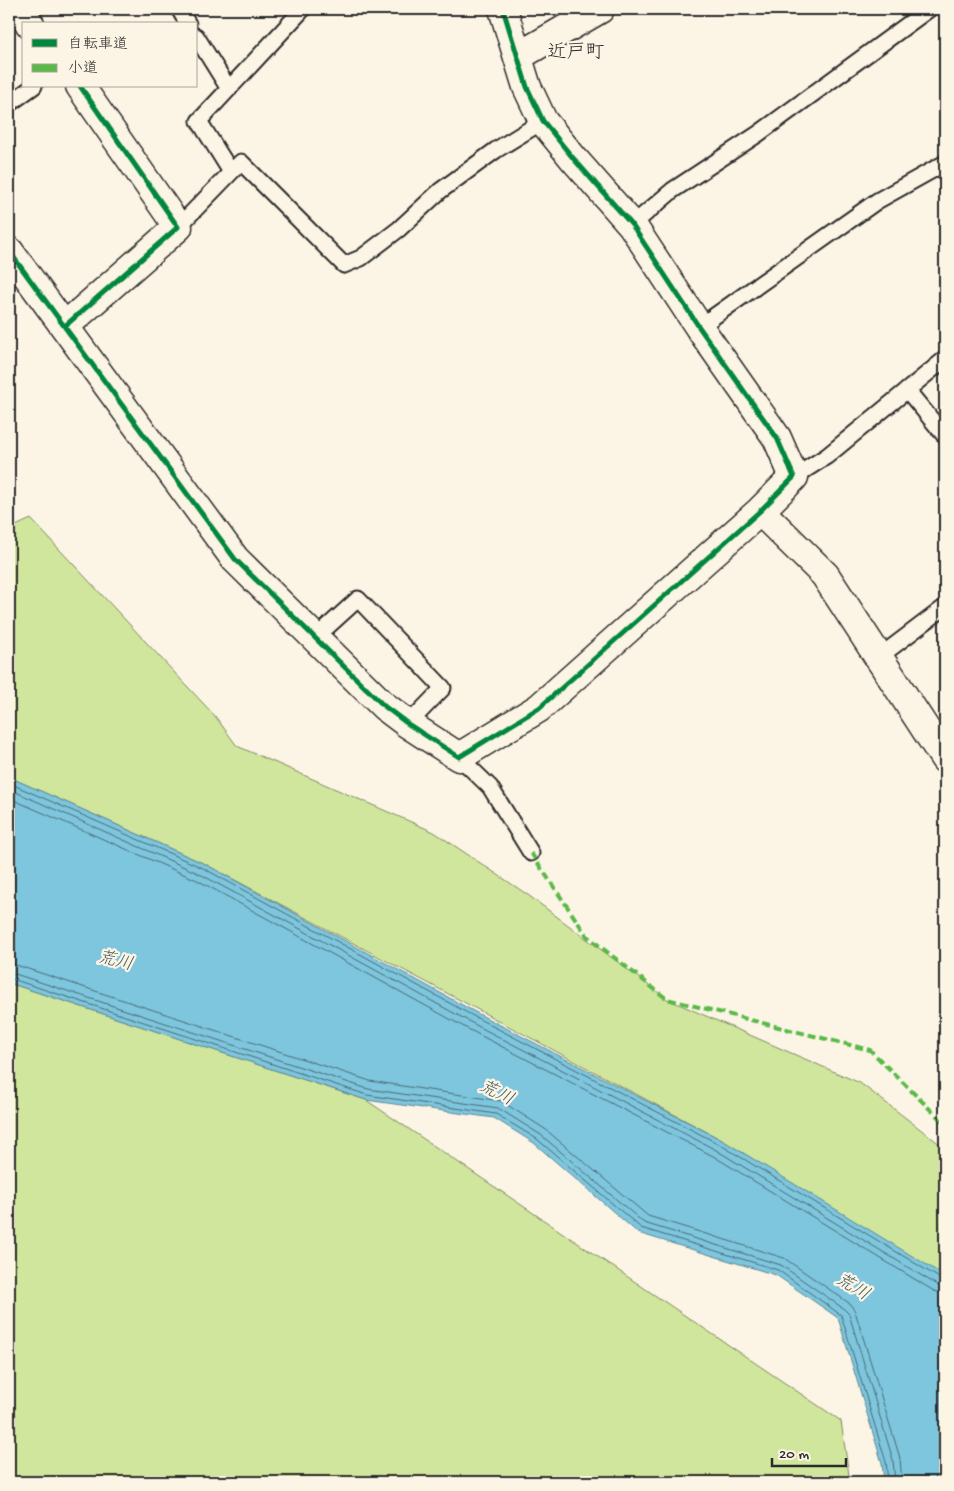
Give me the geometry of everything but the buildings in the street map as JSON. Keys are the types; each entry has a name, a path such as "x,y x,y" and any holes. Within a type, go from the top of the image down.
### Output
{"street":[{"path":"18,9 28,22"},
{"path":"9,251 235,559 384,706 459,757 539,708 760,511 794,477 777,438 699,327 632,225 543,121 527,86 503,9"},
{"path":"519,56 600,9"},
{"path":"64,326 178,226 81,88"},
{"path":"760,511 825,575 942,750"}],"lane":[{"path":"179,9 187,22"},
{"path":"231,172 199,121 303,9"},
{"path":"632,225 672,190 758,134 929,9"},
{"path":"198,39 229,89"},
{"path":"9,104 31,88"},
{"path":"178,226 241,162 344,265 361,258 399,229 440,192 496,150 543,121"},
{"path":"699,327 877,201 945,163"},
{"path":"794,477 827,456 945,359"},
{"path":"907,390 945,436"},
{"path":"315,638 358,600 442,688 408,724"},
{"path":"879,658 945,607"},
{"path":"459,757 490,787 531,854"}],"green space":[{"path":"31,519 215,716 237,746 434,832 528,895 667,999 860,1083 945,1148 945,1278 722,1140 205,864 9,777 9,529"},
{"path":"9,983 366,1100 841,1421 850,1482 9,1482"}],"water":[{"name":"荒川","path":"9,777 205,864 477,1013 722,1140 945,1276 945,1482 884,1482 882,1463 838,1318 776,1275 638,1233 534,1143 494,1118 366,1100 9,983"}],"marked path":[{"path":"531,853 587,936 667,999 870,1050 945,1124"}],"cycle path":[{"path":"9,251 235,559 384,706 459,757 539,708 760,511 794,477 777,438 699,327 632,225 543,121 527,87 503,9"},
{"path":"65,326 178,227 81,88"}],"district":[{"name":"近戸町","path":"576,53"}]}
